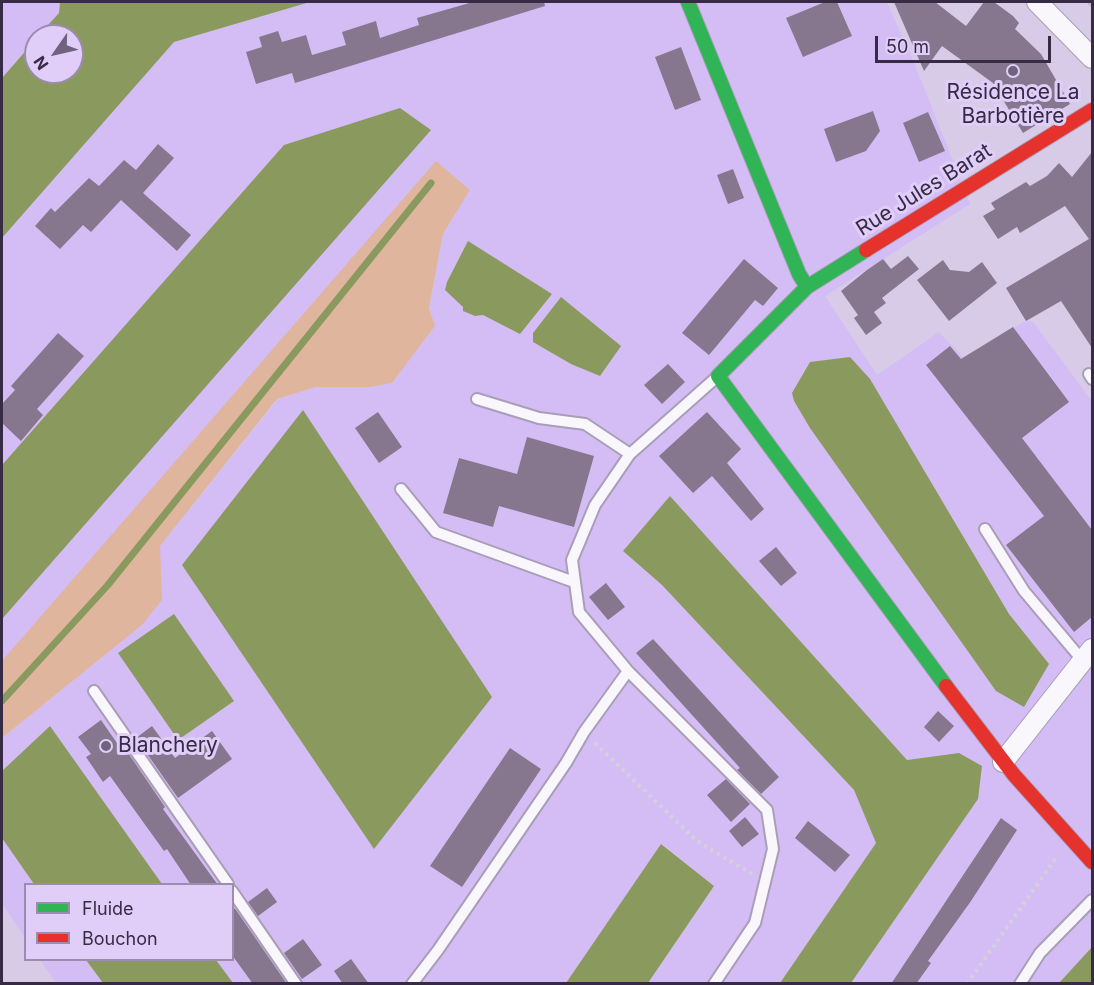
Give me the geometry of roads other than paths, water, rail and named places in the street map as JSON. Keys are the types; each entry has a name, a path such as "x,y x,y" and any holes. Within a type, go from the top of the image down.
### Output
{"street":[{"path":"688,2 799,274 807,287"},
{"path":"1037,2 1092,58"},
{"name":"Rue Jules Barat","path":"718,376 807,287 1092,110"},
{"path":"718,376 1003,762 1092,862"},
{"path":"1003,762 1088,655"}],"lane":[{"path":"714,984 755,924 773,849 767,810 628,671 579,612 572,560 595,505 630,454 718,376"},
{"path":"477,399 539,418 585,424 630,454"},
{"path":"400,489 436,532 574,582"},
{"path":"985,529 1024,591 1088,655"},
{"path":"411,984 451,930 566,763 584,732 628,671"},
{"path":"94,691 227,883"},
{"path":"234,894 296,984"},
{"path":"1020,984 1040,953 1092,900"}],"waterway":[{"path":"2,701 107,586 431,183"}],"railway":[{"path":"1089,2 1092,5"}],"place":[{"name":"Résidence La Barbotière","path":"1013,71"},
{"name":"Blanchery","path":"106,746"}]}
